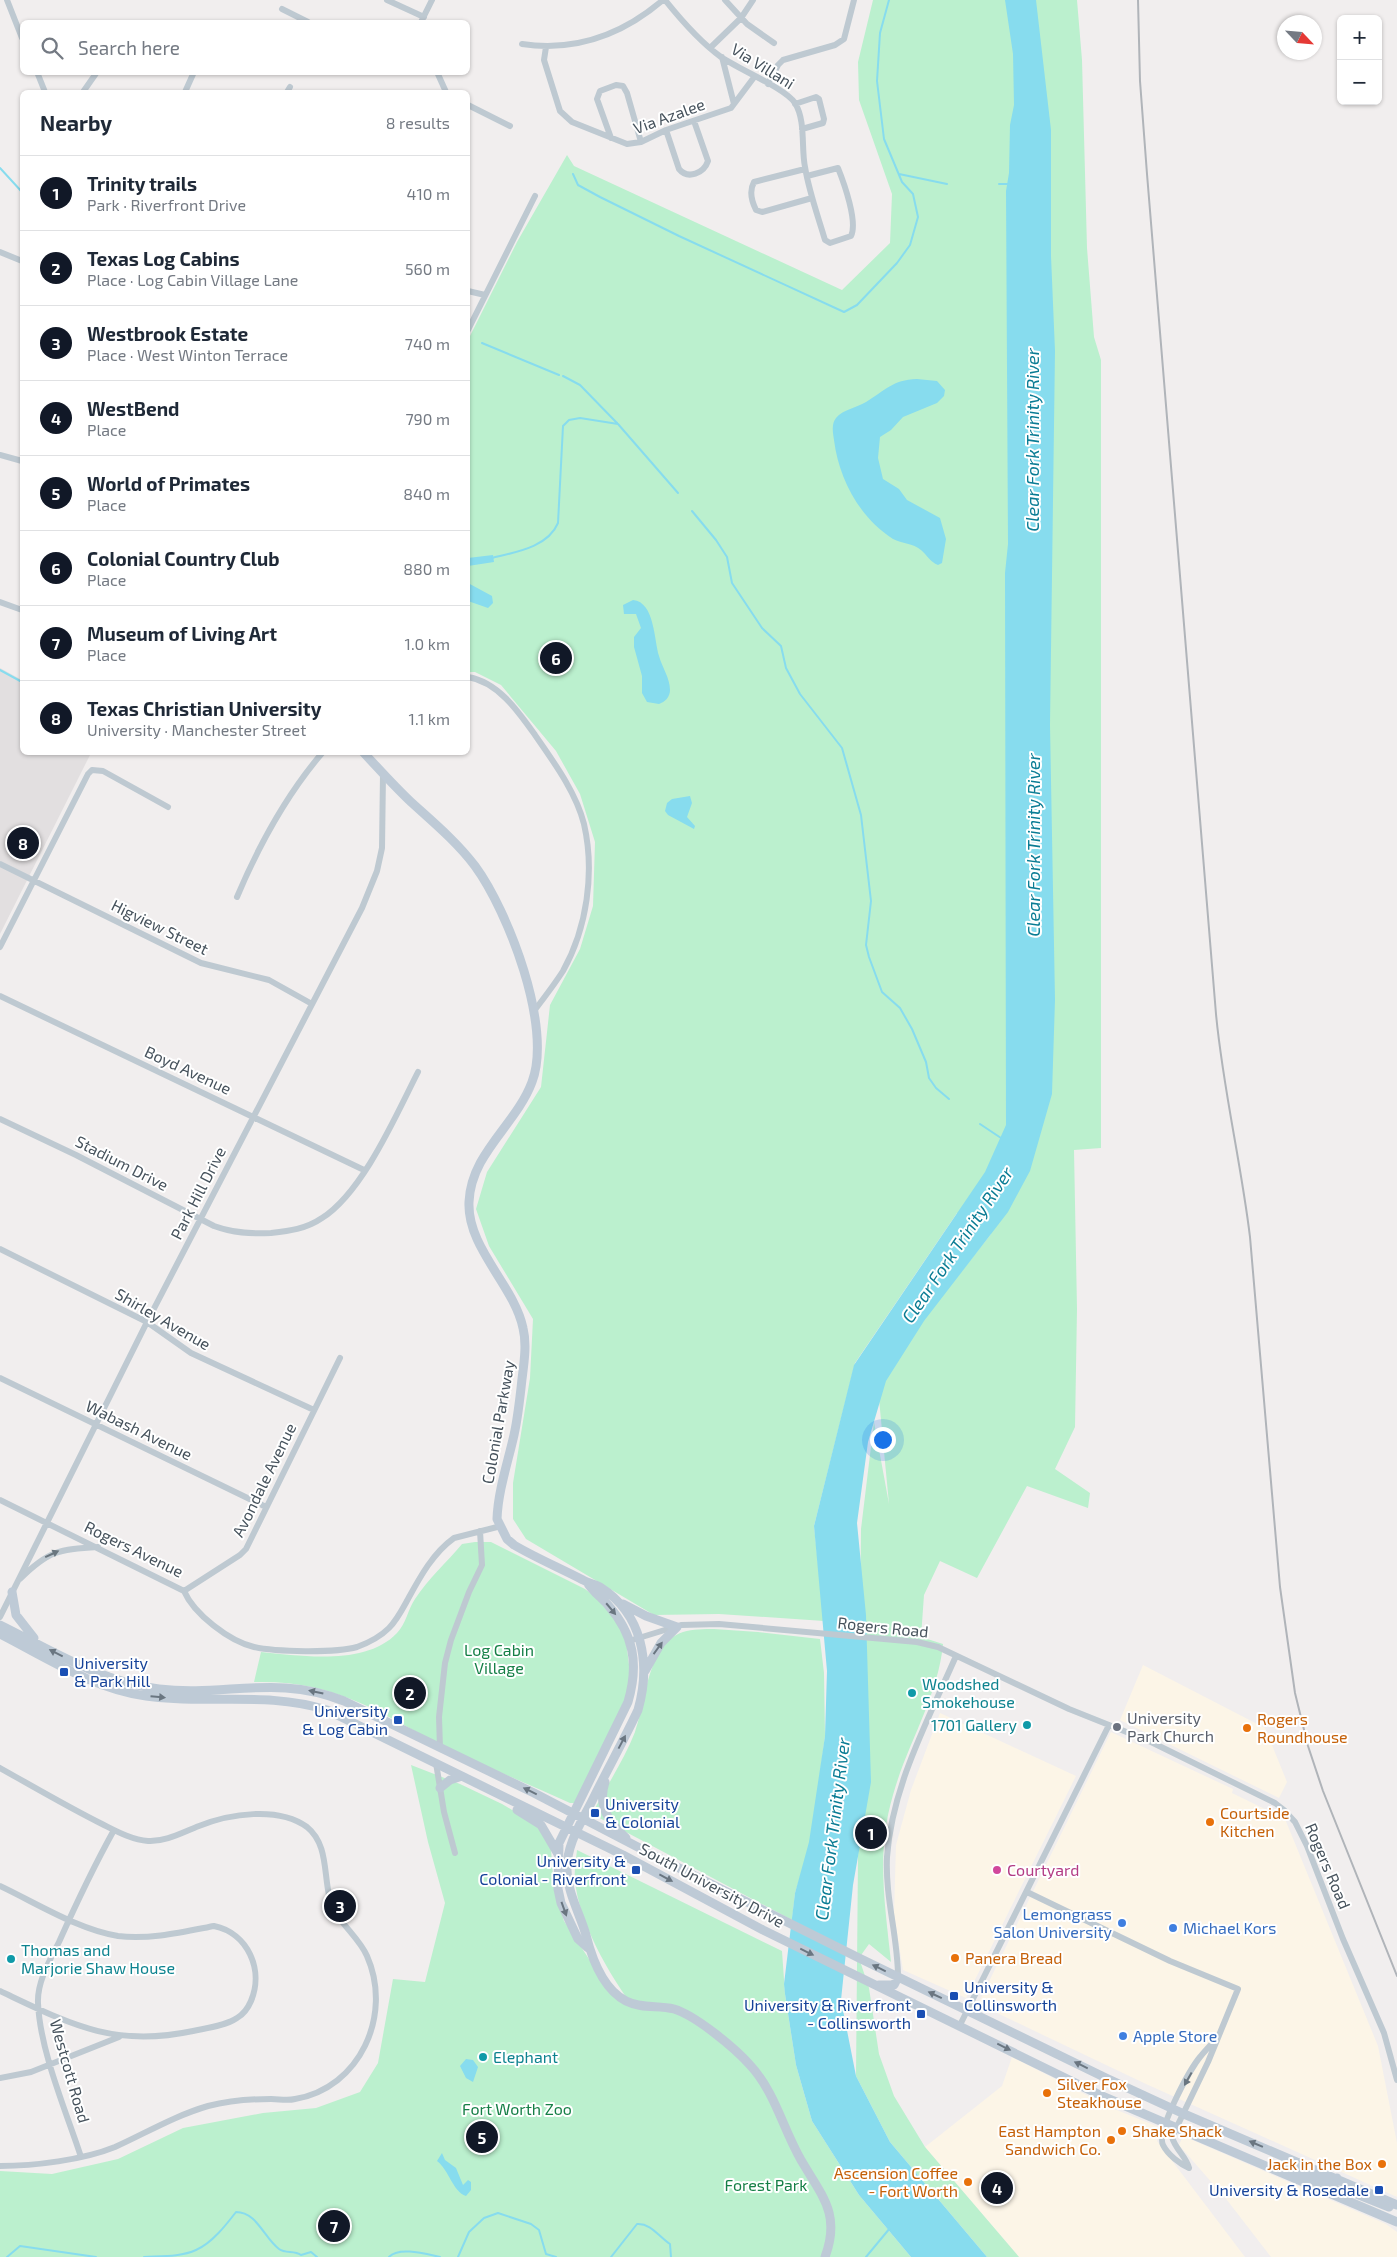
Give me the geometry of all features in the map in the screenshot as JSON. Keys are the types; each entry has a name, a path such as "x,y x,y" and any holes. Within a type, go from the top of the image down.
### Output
{"main road":[{"name":"Colonial Parkway","path":"365,755 475,866 490,889 513,939 524,969 534,1011 538,1057 533,1080 506,1126 480,1161 474,1177 469,1201 470,1222 524,1328 525,1358 515,1432 497,1514 500,1526"},
{"path":"500,1526 507,1539 514,1545 586,1582 602,1588 616,1600 627,1614 641,1638 644,1672 642,1696 638,1710 569,1848 567,1875 572,1896 586,1934 588,1948 603,1977 618,1996 634,2004 673,2009 688,2015 749,2063 764,2083 790,2139 828,2204 832,2225 831,2238 825,2257"},
{"path":"586,1582 620,1619 630,1641 634,1668 633,1686 628,1702 559,1842 558,1889 561,1903 578,1939 588,1948"},
{"path":"14,1588 16,1615 39,1644"},
{"path":"616,1600 646,1616 677,1627 661,1643 644,1672"},
{"name":"South University Drive","path":"0,1625 97,1674 141,1686 188,1691 264,1686 317,1692 386,1720 898,1978 1184,2114 1337,2178 1396,2205"},
{"name":"South University Drive","path":"0,1634 100,1684 131,1694 165,1698 256,1698 307,1704 328,1710 623,1855 763,1930 1102,2096 1379,2213 1397,2223"},
{"path":"612,1760 602,1790 604,1809 612,1825 633,1845"},
{"path":"440,1788 450,1780 462,1776"},
{"path":"480,1785 502,1802 537,1822 558,1854"},
{"path":"864,1980 885,1986 894,1985 898,1978"},
{"path":"1280,2171 1298,2172 1328,2184 1335,2183 1337,2178"},
{"path":"1330,2193 1344,2190 1390,2207 1396,2205"}],"street":[{"path":"387,0 422,20 432,0"},
{"path":"522,44 546,47 575,44 610,34 646,15 664,0"},
{"name":"Via Villani","path":"664,0 710,48 786,95 795,104 802,129 806,172 812,198 826,240 830,243 851,236 854,230 851,214 838,168 806,172"},
{"path":"725,0 741,18 774,43"},
{"path":"710,48 741,18 753,0"},
{"path":"768,84 778,65 783,60 835,45 844,39 854,0"},
{"path":"9,1 20,32"},
{"path":"282,9 304,20"},
{"name":"Via Azalee","path":"546,47 546,65 557,104 563,115 572,122 627,144 641,142 666,130 722,112 734,104 755,76"},
{"path":"722,57 734,104"},
{"path":"38,75 44,90"},
{"path":"85,90 95,75"},
{"path":"186,90 193,75"},
{"path":"438,75 445,90"},
{"path":"611,138 597,99 600,91 616,85 622,86 626,93 641,142"},
{"path":"795,104 816,97 819,99 823,122 802,129"},
{"path":"470,106 510,126"},
{"path":"666,130 679,169 683,174 689,175 702,170 708,161 694,121"},
{"path":"806,172 754,182 751,187 752,199 756,210 762,212 812,198"},
{"path":"470,326 535,196"},
{"path":"0,252 20,260"},
{"path":"470,291 485,295"},
{"path":"0,455 20,460"},
{"path":"0,602 20,609"},
{"path":"470,678 483,682 515,706 547,752 573,796 584,823 589,867 588,888 582,922 564,970 534,1011"},
{"path":"237,896 251,864 285,803 321,755"},
{"path":"0,947 92,770 103,772 168,807"},
{"name":"Park Hill Drive","path":"0,1617 45,1523 147,1322 362,908 377,871 384,830 381,790 383,774"},
{"name":"Higview Street","path":"0,864 201,964 263,977 312,1004"},
{"name":"Boyd Avenue","path":"1,998 364,1170"},
{"name":"Stadium Drive","path":"0,1118 200,1219 228,1231 247,1234 301,1229 321,1219 338,1206 351,1191 418,1072"},
{"name":"Shirley Avenue","path":"0,1249 147,1322 191,1353 314,1410"},
{"name":"Avondale Avenue","path":"184,1591 240,1555 340,1358"},
{"name":"Wabash Avenue","path":"0,1378 266,1507"},
{"name":"Rogers Avenue","path":"0,1500 184,1591 189,1601 210,1622 254,1647 296,1650 347,1649 368,1643 390,1627 430,1564 449,1542 454,1538 500,1526"},
{"path":"440,1748 439,1717 445,1663 468,1592 482,1565 480,1531"},
{"path":"14,1588 32,1567 52,1553 71,1548 98,1547"},
{"name":"Rogers Road","path":"630,1641 677,1627 719,1624 810,1634 917,1642 938,1647 1069,1709 1149,1741 1275,1803 1289,1816 1307,1846 1343,1938 1384,2032 1397,2080"},
{"path":"898,1978 890,1921 887,1857 893,1815 906,1774 956,1656"},
{"path":"960,2025 1109,1726"},
{"path":"436,1763 440,1788 456,1853"},
{"path":"0,1768 114,1830 140,1840 158,1840 201,1825 229,1818 264,1814 287,1818 307,1827 313,1834 323,1858 334,1910 366,1955 375,1985 376,2004 370,2036 364,2051 344,2076 322,2091 295,2099 241,2100 209,2106 165,2121 114,2147 81,2156 0,2166"},
{"name":"Westcott Road","path":"81,2156 51,2064 39,2010 38,1996 44,1974 90,1872 114,1830"},
{"path":"0,1886 86,1927 118,1936 174,1933 214,1926 220,1928 235,1936 246,1948 254,1964 257,1977 256,1988 244,2014 236,2019 184,2033 156,2036 121,2036 84,2028 39,2010 0,1991"},
{"path":"1027,1892 1170,1961 1238,1989 1208,2062 1172,2137 1172,2140 1187,2161 1189,2168 1162,2145 1162,2136 1172,2108 1199,2058 1216,2040"},
{"path":"0,2078 31,2072 121,2036"}],"shaded area":[{"path":"0,668 20,679 20,755 90,755 0,934"},
{"path":"1143,1665 1265,1728 1287,1782 1279,1798 1120,1720"},
{"path":"940,1713 1076,1776 966,1998 903,1970 894,1914 896,1845 911,1790"},
{"path":"1111,1732 1233,1789 1232,1793 1285,1819 1378,2046 1397,2143 1397,2197 1146,2084 978,2004"},
{"path":"1012,2057 1112,2108 1161,2128 1157,2141 1245,2257 1019,2257 925,2147 1002,2086"},
{"path":"1183,2136 1386,2224 1397,2232 1397,2257 1271,2257 1227,2200 1179,2145"}],"green space":[{"path":"873,0 1077,0 1082,60 1087,248 1094,337 1101,360 1101,1148 1074,1150 1077,1309 1075,1427 1055,1469 1090,1493 1088,1508 1027,1486 977,1578 940,1561 924,1595 921,1637 943,1644 940,1664 929,1702 899,1776 888,1816 885,1837 883,1878 891,1962 869,1944 859,1958 869,1988 879,2054 894,2096 925,2147 1019,2257 987,2257 890,2142 856,2076 861,1529 874,1422 889,1504 877,1378 991,1234 957,1213 855,1363 814,1526 824,1621 719,1614 654,1615 526,1539 513,1519 513,1483 530,1378 533,1319 489,1246 476,1209 487,1172 541,1087 550,1005 580,949 593,906 595,842 580,794 556,751 501,685 475,672 470,672 470,336 517,242 567,155 574,166 842,290 890,243 892,194 859,100 858,62"},
{"name":"Log Cabin Village","path":"491,1542 585,1589 601,1601 613,1614 626,1640 630,1673 628,1694 575,1803 570,1803 460,1754 354,1700 308,1686 254,1682 261,1652 314,1656 351,1655 384,1643 397,1633 420,1592 462,1544"},
{"path":"714,1629 820,1639 824,1673 825,1736 811,1842 795,1893 792,1920 592,1814 631,1742 639,1720 650,1675 662,1648 671,1639 683,1632"},
{"name":"Fort Worth Zoo","path":"411,1765 460,1784 502,1804 534,1823 545,1836 551,1849 554,1890 564,1921 614,1997 634,2008 606,1964 582,1913 575,1880 577,1850 782,1951 785,1994 796,2065 812,2121 859,2195 911,2257 0,2257 0,2171 52,2174 118,2159 183,2128 263,2113 316,2108 360,2092 378,2063 393,1979 425,1982 445,1903 428,1842"}],"water":[{"name":"Clear Fork Trinity River","path":"1005,0 1036,0 1051,130 1051,256 1055,351 1050,725 1055,1000 1052,1094 1030,1171 1008,1212 924,1321 886,1381 868,1442 857,1523 866,1615 871,1782 853,1885 841,2000 856,2076 890,2142 987,2257 911,2257 859,2195 812,2121 796,2065 784,1984 795,1893 809,1842 825,1736 827,1671 814,1526 854,1365 985,1172 1006,1125 1005,573 1008,544 1006,191 1009,173 1010,125 1014,105 1013,54"},
{"path":"917,379 937,381 945,390 944,396 937,403 903,417 891,430 880,437 878,458 883,479 899,489 907,500 940,518 946,539 942,563 938,565 918,548 893,539 870,520 846,483 837,455 833,434 834,420 842,413 866,402 901,381"},
{"path":"493,555 494,562 470,566 470,558"},
{"path":"470,584 492,596 493,603 488,608 470,602"},
{"path":"633,600 640,602 646,607 650,615 659,656 669,681 669,695 665,701 659,704 647,702 642,693 642,676 634,647 634,637 641,628 636,614 624,614 623,605"},
{"path":"690,796 692,803 687,817 695,826 694,829 668,815 665,811 667,803 672,799"},
{"path":"466,2059 473,2060 478,2067 473,2082 466,2078 460,2066"},
{"path":"442,2153 445,2160 456,2168 463,2185 468,2180 471,2182 471,2190 466,2196 454,2186 445,2170 437,2161"}],"waterway":[{"path":"573,174 578,185 679,236 844,312 857,305 897,263 910,245 918,217 913,194 902,182 884,139 877,81 880,33 889,0"},
{"path":"0,168 20,190"},
{"path":"899,174 947,184"},
{"path":"999,184 1010,184"},
{"path":"482,343 559,375"},
{"path":"563,376 580,385 617,423"},
{"path":"492,558 521,551 539,543 547,538 558,523 563,426 569,420 580,418 618,424 678,493"},
{"path":"692,511 716,540 727,557 732,583 762,628 781,646 786,668 800,694 842,748 861,815 871,901 866,945 869,957 882,992 900,1008 912,1029 926,1062 929,1078 936,1088 949,1099"},
{"path":"0,670 20,681"},
{"path":"980,1124 1001,1138"},
{"path":"144,2257 177,2255 196,2250 213,2238 236,2212 243,2213 255,2221 279,2249 301,2255 311,2252 317,2257"},
{"path":"458,2257 469,2232 484,2218 498,2213 531,2224 539,2230 546,2254 556,2257"},
{"path":"611,2257 637,2224 651,2228 670,2244 671,2257"},
{"path":"866,2257 890,2228"},
{"path":"7,2257 20,2246 96,2257"},
{"path":"389,2257 406,2251 440,2257"}],"railway":[{"path":"1138,0 1140,81 1147,174 1216,1014 1223,1070 1250,1237 1280,1587 1295,1693 1308,1746 1323,1791 1397,1976"}],"place":[{"name":"Colonial Country Club","path":"556,658"},
{"name":"Texas Christian University","path":"23,843"},
{"name":"University & Park Hill","path":"64,1672"},
{"name":"Texas Log Cabins","path":"410,1693"},
{"name":"Woodshed Smokehouse","path":"912,1693"},
{"name":"University & Log Cabin","path":"398,1720"},
{"name":"1701 Gallery","path":"1027,1725"},
{"name":"University Park Church","path":"1117,1727"},
{"name":"Rogers Roundhouse","path":"1247,1728"},
{"name":"University & Colonial","path":"595,1813"},
{"name":"Courtside Kitchen","path":"1210,1822"},
{"name":"Trinity trails","path":"871,1833"},
{"name":"University & Colonial - Riverfront","path":"636,1870"},
{"name":"Courtyard","path":"997,1870"},
{"name":"Westbrook Estate","path":"340,1906"},
{"name":"Lemongrass Salon University","path":"1122,1923"},
{"name":"Michael Kors","path":"1173,1928"},
{"name":"Panera Bread","path":"955,1958"},
{"name":"Thomas and Marjorie Shaw House","path":"11,1959"},
{"name":"University & Collinsworth","path":"954,1996"},
{"name":"University & Riverfront - Collinsworth","path":"921,2014"},
{"name":"Apple Store","path":"1123,2036"},
{"name":"Elephant","path":"483,2057"},
{"name":"Silver Fox Steakhouse","path":"1047,2093"},
{"name":"Shake Shack","path":"1122,2131"},
{"name":"World of Primates","path":"482,2137"},
{"name":"East Hampton Sandwich Co.","path":"1111,2140"},
{"name":"Jack in the Box","path":"1382,2164"},
{"name":"Ascension Coffee - Fort Worth","path":"968,2182"},
{"name":"WestBend","path":"997,2188"},
{"name":"University & Rosedale","path":"1379,2190"},
{"name":"Museum of Living Art","path":"334,2226"}],"park label":[{"name":"Forest Park","path":"766,2185"}]}
